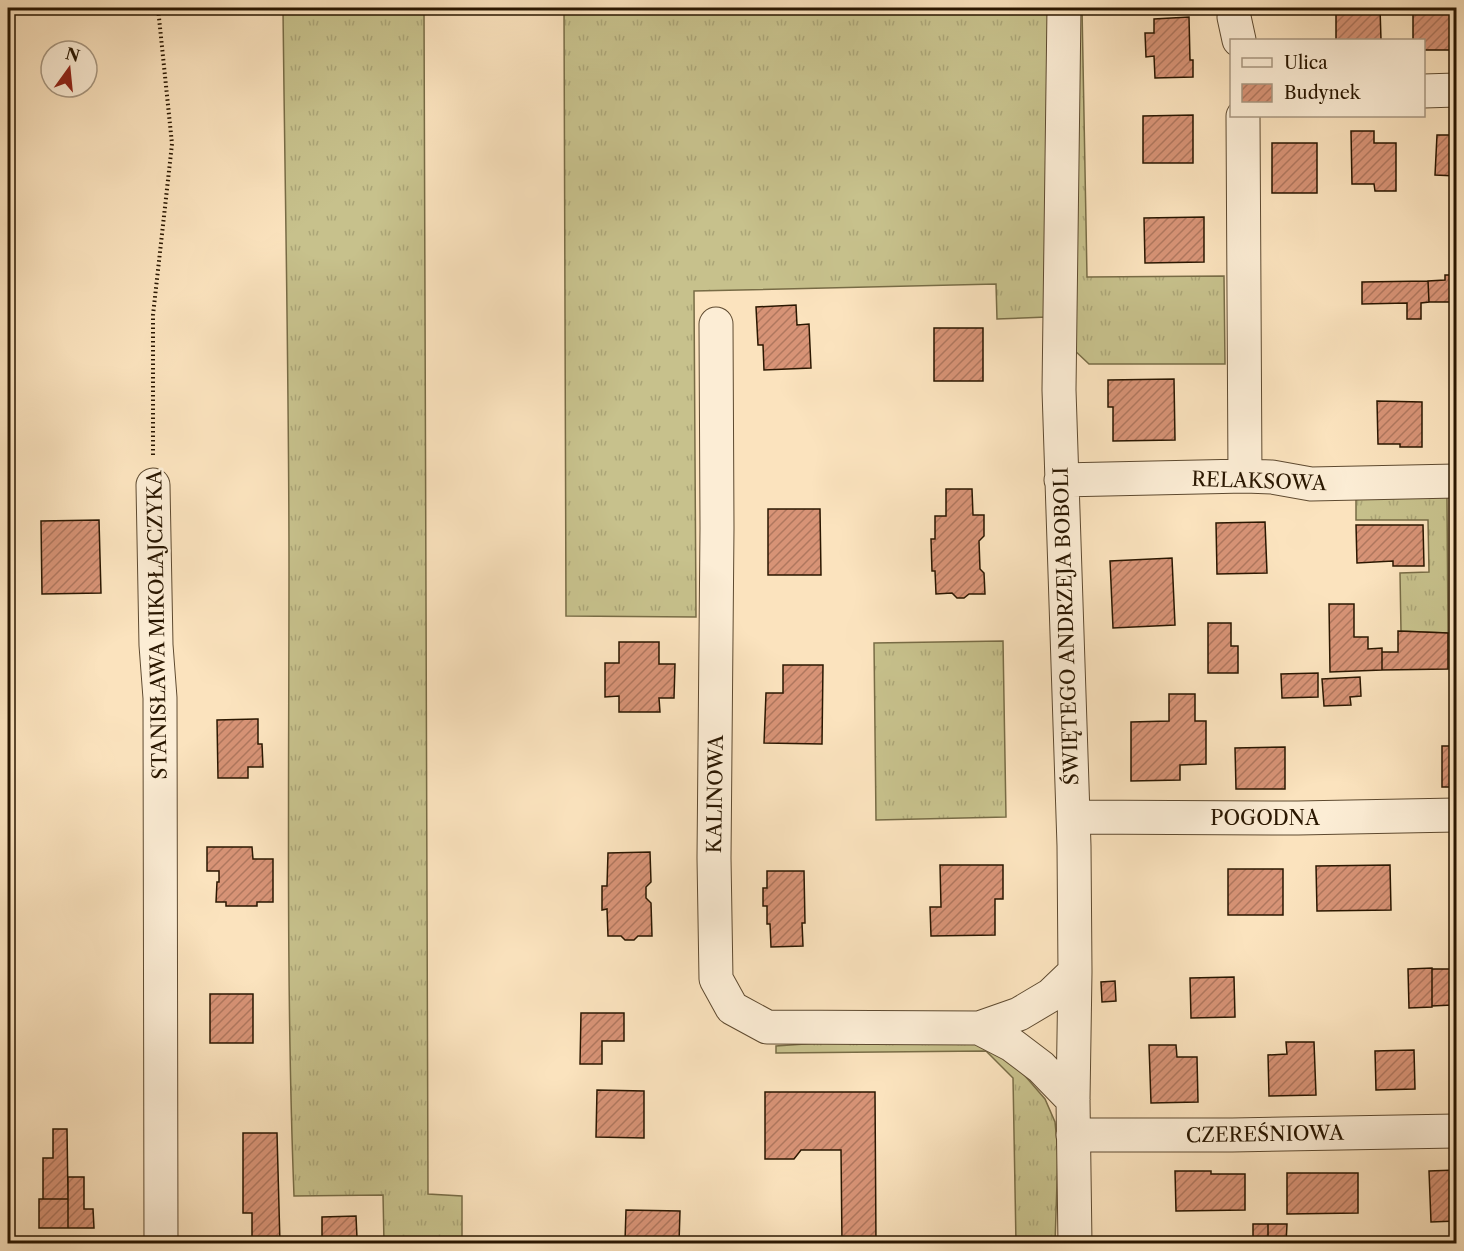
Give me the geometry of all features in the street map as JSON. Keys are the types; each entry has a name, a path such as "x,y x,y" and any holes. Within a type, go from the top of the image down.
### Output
{"street":[{"name":"ŚWIĘTEGO ANDRZEJA BOBOLI","path":"1064,8 1059,390 1075,972 1073,1100 1075,1244"},
{"path":"1425,91 1456,90"},
{"path":"1243,117 1245,476"},
{"name":"KALINOWA","path":"716,324 714,870 716,979 732,1008 767,1027 980,1028 1019,1014 1043,1000 1075,972"},
{"name":"RELAKSOWA","path":"1061,480 1245,476 1272,477 1311,484 1456,482"},
{"name":"STANISŁAWA MIKOŁAJCZYKA","path":"153,485 156,645 160,707 161,1244"},
{"name":"POGODNA","path":"1072,817 1298,818 1456,815"},
{"name":"KALINOWA","path":"980,1028 1012,1045 1041,1067 1073,1100"},
{"name":"CZEREŚNIOWA","path":"1073,1135 1254,1135 1456,1131"}],"path":[{"name":"STANISŁAWA MIKOŁAJCZYKA","path":"153,485 153,315 171,144 158,8"}],"green space":[{"path":"283,8 424,8 428,1194 462,1196 462,1243 384,1243 383,1195 294,1196 289,961 289,499"},
{"path":"564,8 1054,8 1047,317 997,319 996,284 694,291 696,617 566,616"},
{"path":"1073,8 1082,8 1087,277 1224,276 1225,364 1089,364 1072,348"},
{"path":"1447,497 1448,633 1401,631 1400,573 1429,572 1428,520 1356,520 1356,498"},
{"path":"1003,641 1006,817 876,820 874,643"},
{"path":"878,1039 957,1039 987,1045 1020,1070 1045,1099 1055,1122 1058,1153 1055,1243 1016,1243 1013,1078 986,1051 776,1053 776,1046"}],"building":[{"path":"1345,8 1380,8 1381,39 1336,39 1336,11 1345,11"},
{"path":"1413,8 1456,8 1455,50 1425,50 1425,39 1413,39"},
{"path":"1189,17 1190,60 1193,60 1193,77 1155,78 1154,56 1146,57 1145,33 1154,33 1154,19"},
{"path":"1193,115 1193,163 1143,163 1143,116"},
{"path":"1351,131 1374,131 1374,143 1396,143 1396,191 1375,191 1374,184 1352,184"},
{"path":"1437,135 1456,135 1456,176 1435,175"},
{"path":"1272,143 1317,143 1317,193 1272,193"},
{"path":"1204,217 1204,262 1145,263 1144,218"},
{"path":"1445,275 1456,275 1456,302 1429,302 1428,281 1445,280"},
{"path":"1428,281 1429,302 1421,303 1421,319 1407,319 1407,303 1362,304 1362,282"},
{"path":"796,305 797,325 809,324 811,368 764,370 763,345 758,345 756,307"},
{"path":"934,328 983,328 983,381 934,381"},
{"path":"1174,379 1175,440 1113,441 1113,407 1108,407 1108,380"},
{"path":"1377,401 1422,402 1422,447 1378,444"},
{"path":"946,489 972,489 973,515 984,515 984,536 979,541 980,569 984,573 985,594 969,594 964,598 957,598 952,593 936,594 935,571 932,571 931,539 935,539 935,516 946,516"},
{"path":"768,509 820,509 821,575 768,575"},
{"path":"99,520 101,593 42,594 41,521"},
{"path":"1265,522 1267,573 1217,574 1216,523"},
{"path":"1356,525 1423,525 1424,566 1393,566 1393,561 1357,563"},
{"path":"1172,558 1175,625 1113,628 1110,561"},
{"path":"1329,604 1354,604 1354,637 1368,637 1368,649 1382,648 1382,670 1330,672"},
{"path":"1208,623 1231,623 1231,646 1238,646 1238,673 1208,673"},
{"path":"1398,631 1448,633 1448,669 1382,670 1382,652 1398,652"},
{"path":"619,642 659,642 659,664 675,664 674,698 659,698 660,712 619,712 619,696 605,697 605,663 619,663"},
{"path":"783,665 823,665 822,744 764,743 766,693 783,693"},
{"path":"1318,673 1318,697 1282,698 1281,674"},
{"path":"1360,677 1361,696 1350,697 1351,705 1324,706 1322,679"},
{"path":"1169,694 1195,694 1195,721 1206,721 1206,764 1180,765 1180,780 1131,781 1131,722 1169,721"},
{"path":"258,719 258,744 262,744 263,767 248,767 248,778 218,778 217,720"},
{"path":"1442,746 1456,746 1456,787 1442,787"},
{"path":"1285,747 1285,789 1236,789 1235,748"},
{"path":"207,847 252,847 253,859 273,859 273,902 257,902 257,906 226,906 226,902 216,902 219,871 207,871"},
{"path":"650,852 651,882 646,887 646,898 651,903 652,936 638,936 634,940 625,940 621,936 608,936 607,909 602,910 602,886 607,886 608,853"},
{"path":"940,865 1003,865 1003,899 995,899 995,935 931,936 930,907 941,907"},
{"path":"1390,865 1391,910 1317,911 1316,866"},
{"path":"1228,869 1283,869 1283,915 1228,915"},
{"path":"767,871 804,871 803,946 771,947 767,906 763,906 763,888 767,888"},
{"path":"1432,968 1432,1007 1409,1008 1408,969"},
{"path":"1432,969 1451,969 1452,1005 1432,1006"},
{"path":"1234,977 1235,1017 1191,1018 1190,978"},
{"path":"1115,981 1116,1001 1102,1002 1101,982"},
{"path":"210,994 253,994 253,1043 210,1043"},
{"path":"581,1013 624,1013 624,1041 602,1041 602,1064 580,1064"},
{"path":"1286,1042 1314,1042 1316,1095 1269,1096 1268,1055 1287,1054"},
{"path":"1149,1045 1176,1045 1177,1057 1197,1057 1198,1102 1151,1103"},
{"path":"1452,1047 1456,1047 1456,1091 1454,1091"},
{"path":"1414,1050 1415,1089 1376,1090 1375,1051"},
{"path":"597,1090 644,1091 644,1138 596,1137"},
{"path":"765,1092 875,1092 876,1244 842,1244 841,1150 801,1150 794,1159 765,1159"},
{"path":"53,1129 67,1129 68,1199 43,1199 43,1158 53,1158"},
{"path":"243,1133 277,1133 280,1244 252,1244 252,1213 243,1213"},
{"path":"1456,1170 1456,1221 1431,1222 1429,1171"},
{"path":"1175,1171 1245,1174 1245,1210 1176,1211"},
{"path":"1287,1173 1358,1173 1358,1213 1287,1214"},
{"path":"68,1177 84,1177 84,1209 93,1209 94,1228 68,1228"},
{"path":"39,1199 68,1199 68,1228 39,1228"},
{"path":"626,1210 680,1211 679,1243 625,1241"},
{"path":"356,1216 357,1238 322,1238 322,1217"},
{"path":"1253,1224 1268,1224 1268,1244 1244,1244 1244,1241 1253,1241"},
{"path":"1268,1224 1287,1224 1286,1244 1268,1244"}]}
